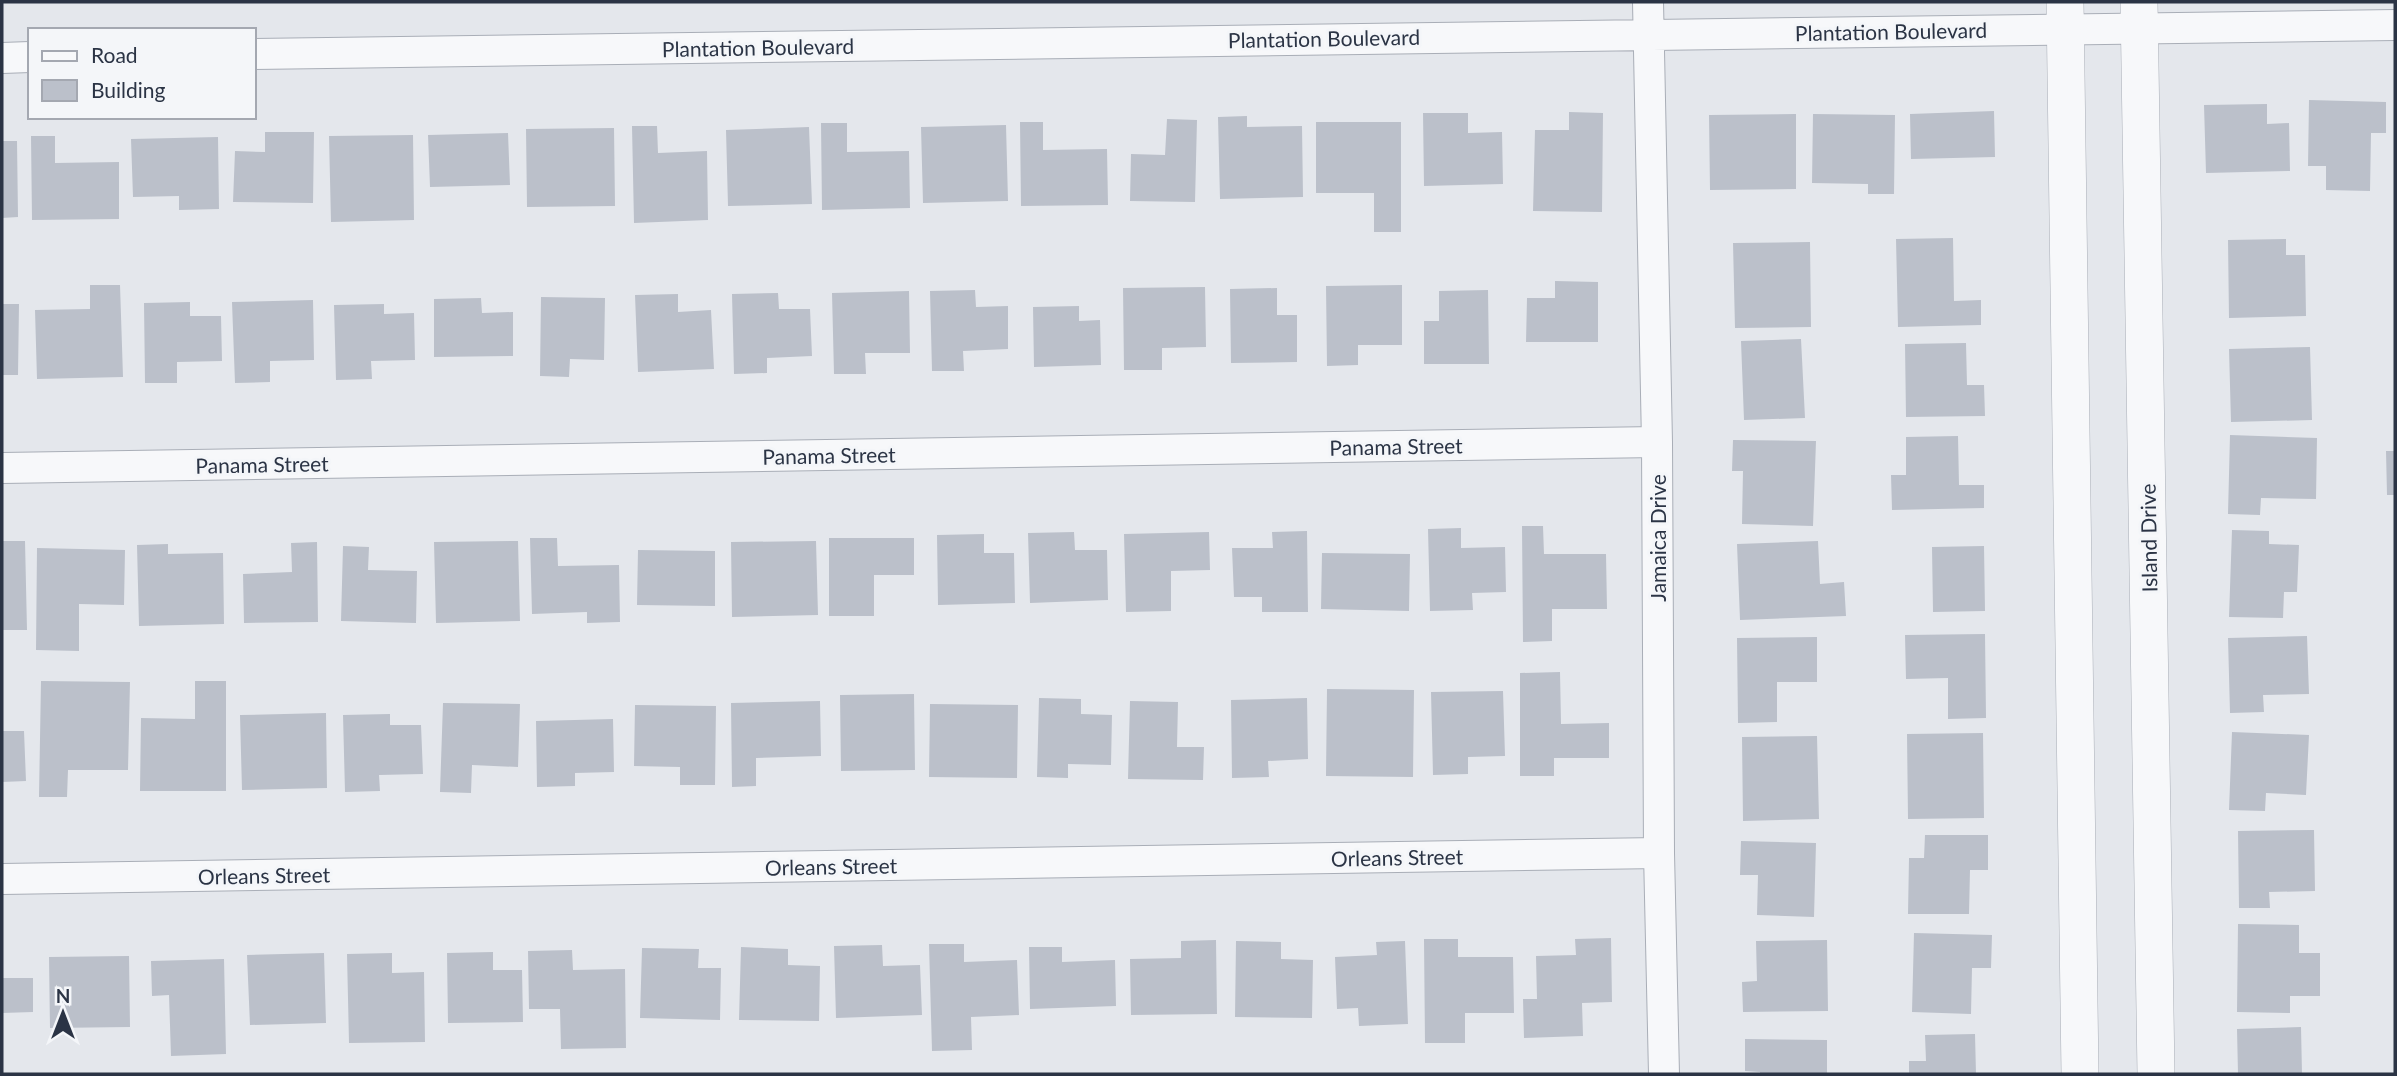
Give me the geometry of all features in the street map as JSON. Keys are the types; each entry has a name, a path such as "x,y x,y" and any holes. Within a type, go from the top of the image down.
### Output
{"street":[{"name":"Jamaica Drive","path":"1648,2 1657,442 1659,853 1664,1074"},
{"name":"Plantation Boulevard","path":"256,54 1649,34 2065,15 2140,15 2395,25"},
{"path":"2065,15 2080,1074"},
{"name":"Island Drive","path":"2140,15 2156,1074"},
{"path":"2,58 28,57"},
{"name":"Panama Street","path":"2,468 1657,442"},
{"name":"Orleans Street","path":"2,879 1659,853"}],"building":[{"path":"2309,100 2386,102 2386,133 2371,133 2370,191 2326,190 2326,166 2308,166"},
{"path":"2267,104 2267,124 2289,123 2290,171 2206,173 2204,105"},
{"path":"1994,111 1995,157 1911,159 1910,114"},
{"path":"1569,112 1603,113 1602,212 1533,211 1535,130 1569,130"},
{"path":"1423,113 1468,113 1468,133 1502,132 1503,184 1424,186"},
{"path":"1796,114 1796,189 1710,190 1709,115"},
{"path":"1813,114 1895,115 1894,194 1868,194 1868,184 1812,183"},
{"path":"1247,116 1247,127 1302,126 1303,197 1220,199 1218,117"},
{"path":"1167,119 1197,120 1195,202 1130,201 1131,154 1165,155"},
{"path":"1020,122 1043,122 1043,150 1107,149 1108,205 1021,206"},
{"path":"1316,122 1401,122 1401,232 1374,232 1374,193 1316,193"},
{"path":"821,123 847,123 847,152 909,151 910,208 822,210"},
{"path":"1006,125 1008,201 923,203 921,127"},
{"path":"632,126 657,126 658,153 707,151 708,220 634,223"},
{"path":"809,127 812,204 728,206 726,130"},
{"path":"614,128 615,206 527,207 526,129"},
{"path":"265,132 314,132 313,203 233,202 235,151 265,152"},
{"path":"508,133 510,185 430,187 428,135"},
{"path":"413,135 414,220 331,222 329,136"},
{"path":"31,136 55,136 55,163 119,162 119,219 32,220"},
{"path":"218,137 219,209 179,210 179,196 133,197 131,139"},
{"path":"2,141 17,141 18,217 2,218"},
{"path":"1953,238 1954,301 1981,300 1981,325 1898,327 1896,239"},
{"path":"2286,239 2286,255 2305,255 2306,316 2229,318 2228,240"},
{"path":"1810,242 1811,327 1735,328 1733,243"},
{"path":"1555,281 1598,282 1598,342 1526,342 1527,298 1555,298"},
{"path":"90,285 120,285 123,377 37,379 35,310 90,309"},
{"path":"1402,285 1402,345 1358,345 1358,365 1327,366 1326,286"},
{"path":"1205,287 1206,347 1162,348 1162,370 1124,370 1123,288"},
{"path":"1277,288 1277,315 1297,315 1297,362 1231,363 1230,289"},
{"path":"975,290 976,307 1008,306 1008,349 963,351 964,371 932,371 930,291"},
{"path":"1488,290 1489,364 1424,364 1424,321 1439,321 1439,291"},
{"path":"909,291 910,353 865,353 866,374 834,374 832,293"},
{"path":"778,293 779,309 810,309 812,356 767,358 767,373 734,374 732,294"},
{"path":"678,294 678,312 711,310 714,369 638,372 635,295"},
{"path":"541,297 605,298 604,360 570,359 569,377 540,376"},
{"path":"481,298 482,313 513,312 513,356 434,357 434,299"},
{"path":"313,300 314,360 270,361 270,382 235,383 232,302"},
{"path":"190,302 190,316 221,316 222,361 177,362 177,383 145,383 144,303"},
{"path":"2,304 19,304 18,375 2,375"},
{"path":"384,304 384,314 414,313 415,360 371,361 372,379 336,380 334,305"},
{"path":"1079,306 1079,321 1100,320 1101,365 1034,367 1033,307"},
{"path":"1801,339 1805,418 1744,420 1741,341"},
{"path":"1966,343 1967,385 1984,385 1985,416 1906,417 1905,344"},
{"path":"2310,347 2312,420 2231,422 2229,349"},
{"path":"2230,435 2317,438 2316,499 2261,498 2260,515 2228,514"},
{"path":"1958,436 1959,485 1984,485 1984,508 1892,510 1891,475 1906,475 1906,437"},
{"path":"1733,440 1816,441 1813,526 1742,524 1743,471 1732,471"},
{"path":"2386,451 2395,451 2395,495 2387,495"},
{"path":"1522,526 1543,526 1544,554 1606,554 1607,609 1552,609 1552,641 1523,642"},
{"path":"1461,528 1461,548 1505,547 1506,592 1472,593 1473,610 1430,611 1428,529"},
{"path":"2232,530 2269,531 2269,544 2299,545 2297,592 2284,592 2283,618 2229,617"},
{"path":"1307,531 1308,612 1262,612 1262,597 1234,597 1232,548 1273,548 1272,532"},
{"path":"1074,532 1075,550 1107,550 1108,600 1030,603 1028,533"},
{"path":"1209,532 1210,570 1171,571 1171,611 1126,612 1124,534"},
{"path":"984,534 984,553 1014,553 1015,603 938,605 937,535"},
{"path":"530,538 557,538 558,566 619,565 620,622 587,623 587,612 532,614"},
{"path":"829,538 914,538 914,575 874,575 874,616 829,616"},
{"path":"2,541 25,541 27,630 2,630"},
{"path":"518,541 520,621 436,623 434,542"},
{"path":"816,541 818,615 732,617 731,542"},
{"path":"1818,541 1820,584 1844,582 1846,616 1740,620 1737,544"},
{"path":"317,542 318,622 244,623 243,574 292,572 291,543"},
{"path":"168,544 168,554 223,553 224,624 139,626 137,545"},
{"path":"343,546 369,547 368,570 417,571 416,623 341,621"},
{"path":"1984,546 1985,611 1933,612 1932,547"},
{"path":"37,548 125,550 124,605 79,604 79,651 36,650"},
{"path":"638,550 715,551 715,606 637,605"},
{"path":"1322,553 1410,554 1409,611 1321,609"},
{"path":"1985,634 1986,718 1948,719 1948,678 1906,679 1905,635"},
{"path":"2307,636 2309,694 2263,695 2264,712 2230,713 2228,638"},
{"path":"1817,637 1817,682 1777,682 1777,722 1738,723 1737,638"},
{"path":"1560,672 1561,724 1609,723 1609,758 1554,758 1554,776 1520,776 1520,673"},
{"path":"41,681 130,682 128,770 68,770 67,797 39,797"},
{"path":"195,681 226,681 226,791 140,791 141,718 195,719"},
{"path":"1327,689 1414,690 1413,777 1326,776"},
{"path":"1503,691 1505,756 1468,757 1468,774 1433,775 1431,692"},
{"path":"914,694 915,770 841,771 840,695"},
{"path":"1039,698 1081,699 1081,714 1112,715 1111,765 1068,764 1068,778 1037,777"},
{"path":"1307,698 1308,759 1268,761 1269,777 1232,778 1231,700"},
{"path":"820,701 821,756 756,758 756,786 732,787 731,703"},
{"path":"1130,701 1178,702 1177,747 1204,747 1203,780 1128,779"},
{"path":"443,703 520,704 518,767 472,765 471,793 440,792"},
{"path":"930,704 1018,705 1017,778 929,777"},
{"path":"635,705 716,706 715,785 680,785 680,767 634,766"},
{"path":"326,713 327,788 242,790 240,715"},
{"path":"390,714 390,725 421,725 423,774 379,775 380,791 345,792 343,715"},
{"path":"613,719 614,772 575,773 575,786 537,787 536,721"},
{"path":"2,731 24,731 26,781 2,782"},
{"path":"2232,732 2309,735 2306,795 2266,793 2265,811 2229,810"},
{"path":"1983,733 1984,818 1908,819 1907,734"},
{"path":"1817,736 1819,819 1743,821 1742,737"},
{"path":"2314,830 2315,891 2269,892 2270,908 2239,908 2238,831"},
{"path":"1925,835 1988,835 1988,870 1970,870 1969,914 1908,914 1909,858 1924,858"},
{"path":"1741,841 1816,843 1814,917 1757,915 1758,875 1740,875"},
{"path":"2238,924 2299,925 2299,953 2320,953 2320,996 2290,996 2290,1013 2237,1012"},
{"path":"1914,933 1992,935 1991,968 1972,968 1971,1014 1912,1012"},
{"path":"1611,938 1612,1002 1582,1003 1583,1036 1524,1038 1523,999 1537,999 1536,956 1576,955 1575,939"},
{"path":"1424,939 1458,939 1458,957 1513,957 1514,1013 1465,1013 1465,1043 1425,1043"},
{"path":"1216,940 1217,1014 1131,1015 1130,959 1181,958 1181,941"},
{"path":"1827,940 1828,1011 1743,1012 1742,982 1757,981 1756,941"},
{"path":"1236,941 1281,942 1281,959 1313,960 1312,1018 1235,1017"},
{"path":"1405,941 1408,1024 1359,1026 1358,1008 1337,1009 1335,957 1377,955 1376,942"},
{"path":"929,944 964,944 964,962 1017,960 1019,1015 971,1017 972,1050 932,1051"},
{"path":"882,945 883,966 920,965 922,1015 836,1018 834,946"},
{"path":"741,947 788,949 788,965 820,966 819,1021 739,1020"},
{"path":"1029,947 1062,947 1062,962 1115,960 1116,1006 1030,1009"},
{"path":"642,948 699,949 698,968 721,968 720,1020 640,1018"},
{"path":"572,950 573,970 625,969 626,1048 561,1049 560,1009 529,1009 528,951"},
{"path":"493,952 493,970 522,970 523,1022 448,1023 447,953"},
{"path":"324,953 326,1023 250,1025 247,955"},
{"path":"392,953 392,973 424,972 425,1042 349,1043 347,954"},
{"path":"129,956 130,1027 50,1028 49,957"},
{"path":"224,959 226,1054 171,1056 169,995 152,996 151,961"},
{"path":"2,978 33,978 33,1012 2,1013"},
{"path":"2301,1027 2302,1074 2238,1074 2237,1029"},
{"path":"1975,1034 1976,1074 1909,1074 1909,1061 1926,1061 1925,1035"},
{"path":"1745,1039 1827,1040 1827,1074 1760,1074 1745,1071"}]}
